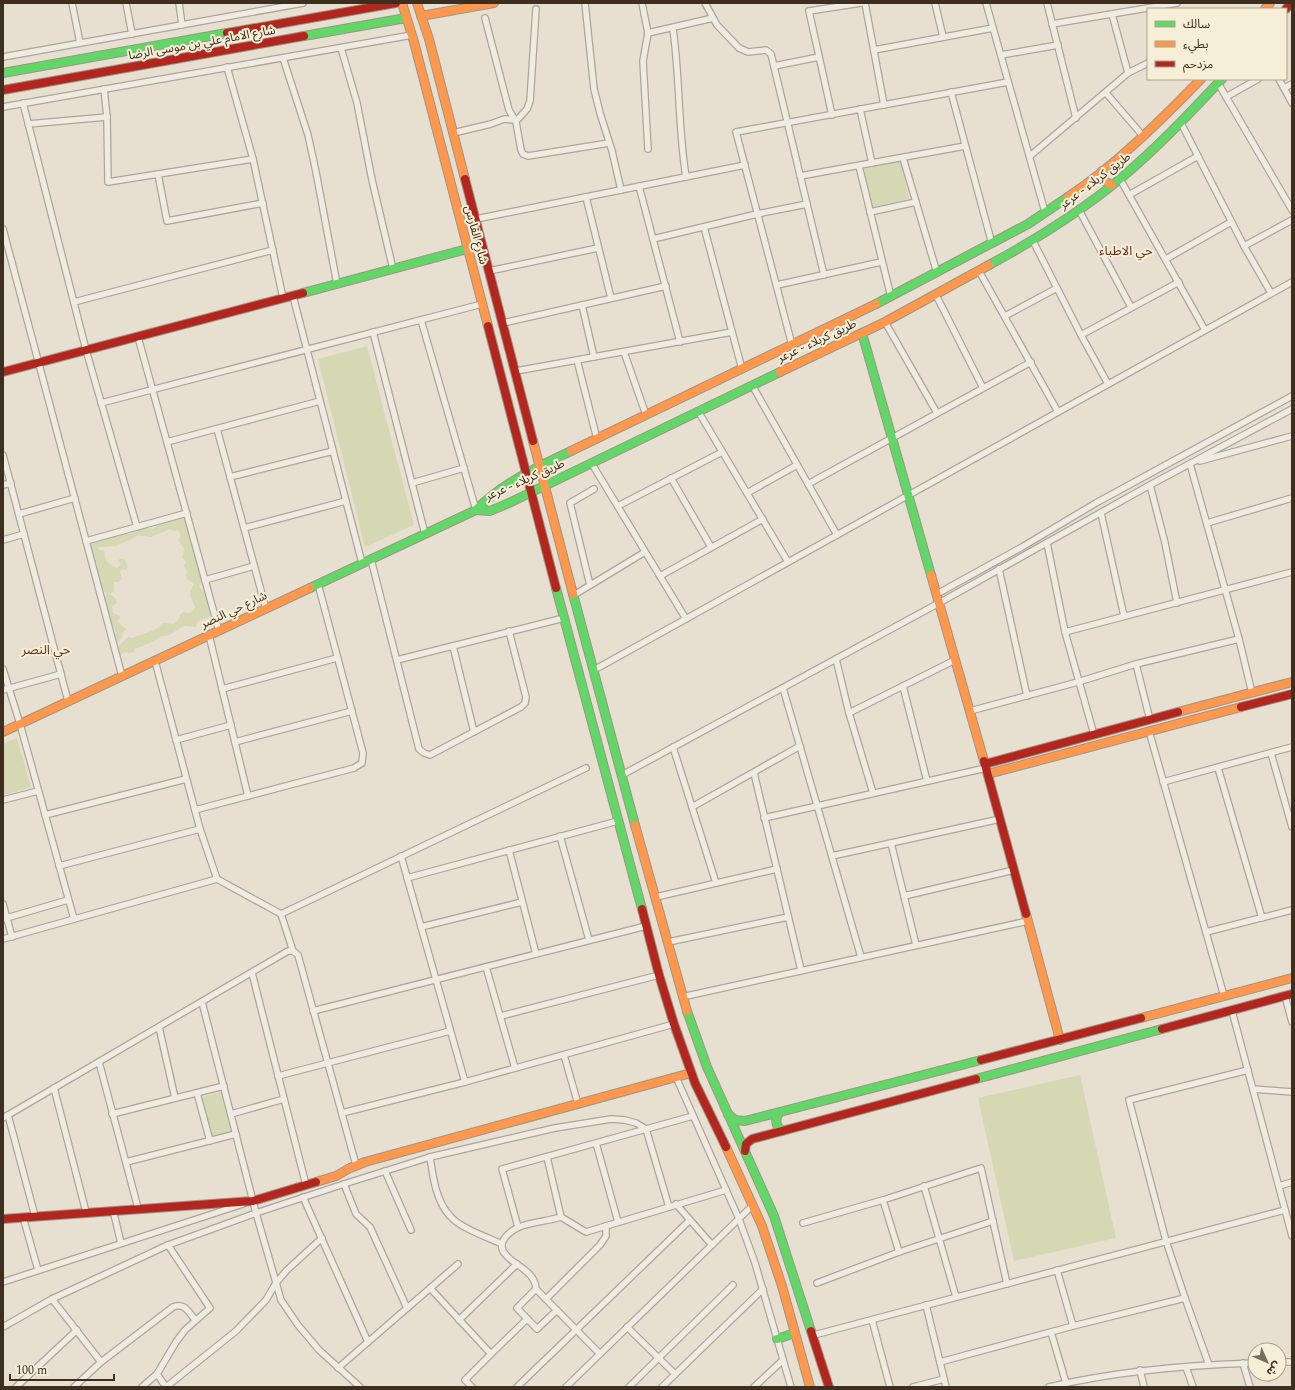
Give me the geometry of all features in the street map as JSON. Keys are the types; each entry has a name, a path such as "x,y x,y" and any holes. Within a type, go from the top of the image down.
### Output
{"main road":[{"name":"شارع الامام علي بن موسى الرضا","path":"3,73 396,3"},
{"name":"شارع الفارس","path":"402,3 412,35 544,544 659,975 691,1072 762,1226 810,1387"},
{"name":"شارع الفارس","path":"417,3 429,39 551,509 682,997 707,1067 776,1222 814,1335 829,1387"},
{"path":"421,16 459,6 494,3"},
{"name":"شارع الامام علي بن موسى الرضا","path":"3,90 421,16"},
{"name":"طريق كربلاء - عرعر","path":"476,510 485,500 540,466 891,297 992,244 1046,212 1079,190 1102,171 1143,136 1201,80"},
{"name":"طريق كربلاء - عرعر","path":"476,510 490,511 592,464 698,411 885,322 1033,241 1079,210 1120,179 1181,123 1220,81"},
{"path":"1102,171 1106,183 1112,185"},
{"path":"1079,190 1086,194 1088,203"},
{"path":"3,372 467,249"},
{"path":"862,333 970,711 1060,1040"},
{"path":"518,441 522,447 527,447 532,444 534,439"},
{"path":"536,448 544,458 549,460 556,459"},
{"path":"551,509 554,491 558,484 567,475"},
{"name":"شارع حي النصر","path":"3,732 476,510"},
{"path":"544,544 546,538 552,535 558,538 560,542"},
{"path":"986,769 998,761 1292,682"},
{"path":"986,769 1000,771 1292,694"},
{"path":"1208,704 1205,709 1210,715"},
{"path":"1198,707 1203,711 1203,715 1200,718"},
{"path":"998,761 996,765 997,769 1000,771"},
{"path":"728,1114 734,1120 739,1122 1110,1027 1292,978"},
{"path":"745,1152 744,1147 752,1139 1289,995"},
{"path":"1131,1021 1130,1029 1134,1036"},
{"path":"1110,1027 1115,1035 1114,1042"},
{"path":"3,1219 138,1208 253,1201 336,1176 356,1165 691,1072"},
{"path":"779,1112 776,1123 782,1131"},
{"path":"777,1339 795,1333"}],"street":[{"path":"72,3 80,43"},
{"path":"126,3 132,34"},
{"path":"179,3 182,25"},
{"path":"3,57 303,3"},
{"path":"586,3 594,89 621,190"},
{"path":"642,3 648,34 643,61 648,149"},
{"path":"705,3 713,18 722,30 742,51 748,52 764,50 771,54 824,275"},
{"path":"832,115 809,12 862,3"},
{"path":"865,3 884,105"},
{"path":"935,3 943,38"},
{"path":"986,3 1046,212"},
{"path":"1047,3 1076,118"},
{"path":"1052,24 1162,4 1177,3"},
{"path":"516,120 524,112 530,101 536,9"},
{"path":"1112,14 1128,73"},
{"path":"485,18 509,110 511,115 516,120 521,150 525,156 609,143"},
{"path":"648,34 713,18"},
{"path":"674,28 678,65 680,132 686,177"},
{"path":"874,50 993,28"},
{"path":"3,106 412,35"},
{"path":"1001,55 1058,45"},
{"path":"341,48 357,103 372,180 393,269"},
{"path":"774,66 819,57"},
{"path":"283,58 308,135 337,284"},
{"path":"1030,156 1128,73 1147,64"},
{"path":"227,67 253,159 283,298"},
{"path":"1226,97 1256,80"},
{"path":"1280,80 1292,103"},
{"path":"1220,81 1226,97 1292,210"},
{"path":"792,345 736,132 1008,82"},
{"path":"1284,88 1292,84"},
{"path":"104,89 107,117 108,182 253,159"},
{"path":"951,92 992,244"},
{"path":"1106,93 1143,136"},
{"path":"23,103 86,350 137,527"},
{"path":"860,109 872,163"},
{"path":"28,124 107,117"},
{"path":"453,133 491,124 504,118 516,120"},
{"path":"1181,123 1231,222 1271,293"},
{"path":"800,176 965,146"},
{"path":"1129,195 1198,156"},
{"path":"903,158 937,273"},
{"path":"476,219 745,165"},
{"path":"859,166 881,262 891,297"},
{"path":"158,174 167,221 263,203"},
{"path":"1120,179 1205,330"},
{"path":"639,186 680,342"},
{"path":"586,197 611,298"},
{"path":"870,212 916,202"},
{"path":"653,239 757,214 807,204"},
{"path":"1079,210 1132,308"},
{"path":"1244,246 1292,220"},
{"path":"1166,259 1231,222"},
{"path":"704,227 742,369"},
{"path":"3,230 122,676"},
{"path":"1033,241 1108,384"},
{"path":"489,271 598,248"},
{"path":"74,302 273,250"},
{"path":"777,285 881,262"},
{"path":"979,271 1032,362 1058,412"},
{"path":"1081,335 1179,282"},
{"path":"594,670 1292,282"},
{"path":"503,323 666,286"},
{"path":"1005,316 1057,288"},
{"path":"936,294 983,388"},
{"path":"292,296 362,563"},
{"path":"101,404 482,304"},
{"path":"582,305 594,357"},
{"path":"421,320 476,510"},
{"path":"885,322 937,413"},
{"path":"373,332 425,534"},
{"path":"516,371 732,332"},
{"path":"138,337 219,631"},
{"path":"624,352 646,415"},
{"path":"576,360 597,439"},
{"path":"808,484 1032,362"},
{"path":"752,385 837,535"},
{"path":"937,594 1292,396"},
{"path":"167,442 320,401"},
{"path":"622,775 1292,409"},
{"path":"698,411 788,562"},
{"path":"217,429 266,608"},
{"path":"1190,464 1292,436"},
{"path":"230,478 333,451"},
{"path":"618,506 722,452"},
{"path":"3,455 68,701"},
{"path":"592,464 686,619"},
{"path":"1190,464 1239,639 1252,693"},
{"path":"747,493 797,465"},
{"path":"412,483 464,468"},
{"path":"671,478 711,547"},
{"path":"3,486 11,483"},
{"path":"1150,486 1165,543 1177,602"},
{"path":"590,585 570,503 594,489"},
{"path":"19,514 75,498"},
{"path":"1206,522 1292,498"},
{"path":"244,528 346,501"},
{"path":"1101,513 1124,616"},
{"path":"86,541 187,514"},
{"path":"660,576 762,519"},
{"path":"3,540 24,534"},
{"path":"1047,543 1065,632 1078,682 1094,731"},
{"path":"574,595 645,552"},
{"path":"372,559 419,749 424,753 430,755 521,707 525,703 526,697 509,631"},
{"path":"205,580 254,566"},
{"path":"999,569 1027,696"},
{"path":"1065,632 1292,572"},
{"path":"195,810 359,766 362,763 363,753 318,584"},
{"path":"397,660 564,618"},
{"path":"209,636 248,796"},
{"path":"970,711 1078,682 1136,664 1239,639"},
{"path":"453,646 474,732"},
{"path":"222,689 338,658"},
{"path":"836,659 849,713 873,794"},
{"path":"849,713 955,660"},
{"path":"155,661 200,829 217,879 281,914 293,951 298,955 356,1165"},
{"path":"1136,664 1150,720"},
{"path":"3,669 6,689 20,724 74,919"},
{"path":"6,689 61,674"},
{"path":"903,686 927,781"},
{"path":"783,688 862,957"},
{"path":"235,742 352,711"},
{"path":"176,740 231,725"},
{"path":"1149,731 1224,996"},
{"path":"692,807 800,746"},
{"path":"674,747 716,883"},
{"path":"1163,782 1292,747"},
{"path":"1271,753 1292,827"},
{"path":"281,914 586,768"},
{"path":"1218,768 1262,918"},
{"path":"764,818 986,769"},
{"path":"754,773 801,970"},
{"path":"45,816 186,778"},
{"path":"3,800 38,791"},
{"path":"832,856 1000,819"},
{"path":"407,878 618,820"},
{"path":"59,866 200,829"},
{"path":"560,836 589,940"},
{"path":"891,843 916,945"},
{"path":"509,850 536,954"},
{"path":"401,856 465,1082"},
{"path":"656,897 777,869"},
{"path":"904,896 1014,870"},
{"path":"3,939 217,879"},
{"path":"5,918 68,900"},
{"path":"421,927 522,902"},
{"path":"3,904 5,918 12,937"},
{"path":"1206,932 1292,910"},
{"path":"668,942 788,917"},
{"path":"682,997 1028,921"},
{"path":"314,1011 646,926"},
{"path":"35,1216 5,1116 288,952 293,951"},
{"path":"486,967 515,1068"},
{"path":"252,973 306,1185"},
{"path":"501,1016 659,975"},
{"path":"1289,995 1292,1022"},
{"path":"202,1002 256,1213 281,1300 298,1325 319,1350 360,1387"},
{"path":"1232,1010 1292,1236"},
{"path":"342,1113 465,1082 674,1024"},
{"path":"159,1027 175,1098"},
{"path":"278,1076 450,1031"},
{"path":"564,1055 578,1104"},
{"path":"99,1062 138,1208"},
{"path":"1209,1365 1184,1298 1166,1241 1129,1100 1248,1070"},
{"path":"676,1076 739,1219 763,1289 791,1387"},
{"path":"112,1114 224,1086"},
{"path":"54,1088 86,1212"},
{"path":"1253,1088 1292,1092"},
{"path":"197,1093 210,1141"},
{"path":"231,1114 284,1099"},
{"path":"518,1228 502,1169 693,1116"},
{"path":"3,1327 52,1299 168,1245 256,1213 430,1157 556,1128 611,1119 625,1120 636,1123 646,1129 668,1206"},
{"path":"126,1162 236,1134"},
{"path":"596,1143 618,1222"},
{"path":"430,1157 434,1179 441,1202 450,1217 463,1226 502,1244"},
{"path":"546,1157 561,1218"},
{"path":"803,1223 883,1200 981,1168 1007,1284"},
{"path":"384,1171 411,1230"},
{"path":"1279,1186 1292,1182"},
{"path":"344,1184 356,1214 370,1227 407,1308"},
{"path":"924,1186 956,1297"},
{"path":"600,1354 536,1289 536,1285 529,1273 505,1255 502,1249 504,1237 518,1228 561,1218 586,1232 668,1206 726,1190"},
{"path":"303,1197 368,1342"},
{"path":"883,1200 899,1252"},
{"path":"3,1282 253,1201"},
{"path":"676,1204 712,1245"},
{"path":"566,1387 753,1204"},
{"path":"113,1210 121,1244"},
{"path":"814,1335 1285,1210"},
{"path":"23,1217 38,1270"},
{"path":"517,1387 690,1220"},
{"path":"817,1283 899,1252 993,1221"},
{"path":"546,1299 600,1245 606,1236 606,1226"},
{"path":"157,1374 166,1387 236,1331 266,1300 276,1283 300,1257 322,1238"},
{"path":"142,1387 157,1374 180,1336 196,1320 209,1310 210,1306 168,1245"},
{"path":"338,1368 458,1264"},
{"path":"460,1320 517,1264"},
{"path":"1057,1270 1073,1326"},
{"path":"629,1387 733,1285"},
{"path":"430,1288 491,1354"},
{"path":"536,1289 516,1308 537,1329 557,1310"},
{"path":"662,1387 763,1289"},
{"path":"940,1362 1184,1298"},
{"path":"52,1299 101,1362"},
{"path":"74,1387 101,1362 175,1306 180,1305 185,1307 196,1320"},
{"path":"926,1305 946,1387"},
{"path":"472,1387 465,1380 527,1319"},
{"path":"872,1320 890,1387"},
{"path":"627,1327 676,1374"},
{"path":"16,1387 77,1330"},
{"path":"1052,1332 1066,1383"},
{"path":"754,1387 783,1360"},
{"path":"1243,1363 1250,1387"},
{"path":"1049,1387 1078,1380 1140,1370 1247,1363"},
{"path":"1186,1367 1193,1387"},
{"path":"1140,1370 1144,1387"},
{"path":"913,1387 944,1379"},
{"path":"1078,1380 1080,1387"}],"green space":[{"path":"901,161 909,199 872,207 863,169"},
{"path":"367,346 414,525 365,547 318,359"},
{"path":"183,516 184,520 189,522 188,533 202,580 199,586 207,596 212,613 208,618 198,621 196,627 183,626 170,635 161,636 148,644 134,649 135,651 131,653 124,652 121,655 117,648 128,637 132,638 156,629 163,623 174,624 179,619 180,614 184,612 190,613 194,610 195,607 190,594 194,584 187,579 187,571 184,566 186,562 182,558 184,549 178,540 181,536 178,530 174,531 170,529 151,537 138,535 116,546 100,547 98,550 105,552 106,560 114,567 117,568 121,565 118,560 120,559 125,560 128,567 126,570 122,569 120,572 122,578 119,582 114,582 114,591 110,594 116,599 117,603 112,606 113,613 120,616 117,621 126,629 116,645 114,636 116,632 114,626 108,618 110,616 106,602 102,599 107,594 98,584 102,580 95,575 98,568 95,557 90,554 89,544 94,541 120,534 130,534 143,527 153,529"},
{"path":"17,738 31,787 3,795 3,744"},
{"path":"1080,1075 1116,1238 1014,1261 978,1098"},
{"path":"221,1092 231,1131 212,1136 202,1097"}],"traffic: fast":[{"path":"304,36 406,18"},
{"path":"3,73 227,33"},
{"path":"989,265 1057,225 1105,191 1160,143 1221,80"},
{"path":"876,304 1028,224 1068,197"},
{"path":"303,293 467,249"},
{"path":"862,333 931,575"},
{"path":"476,510 490,511 509,503 780,372"},
{"path":"310,588 476,510 486,500 521,476 571,451"},
{"path":"556,588 642,909"},
{"path":"573,594 635,825"},
{"path":"687,1011 707,1067 774,1216 811,1331"},
{"path":"976,1079 1162,1029"},
{"path":"728,1114 735,1120 745,1121 981,1060"},
{"path":"779,1113 776,1123 782,1131"},
{"path":"777,1339 795,1333"}],"traffic: slow":[{"path":"402,3 414,42 488,326"},
{"path":"417,3 429,39 465,179"},
{"path":"421,16 494,3"},
{"path":"1266,8 1270,3"},
{"path":"1068,197 1104,171 1121,156 1154,126 1200,80"},
{"path":"1102,171 1104,181 1112,185"},
{"path":"780,372 885,322 989,265"},
{"path":"571,451 876,304"},
{"path":"533,441 573,594"},
{"path":"931,575 984,761"},
{"path":"3,732 310,588"},
{"path":"1178,712 1292,682"},
{"path":"988,774 1241,707"},
{"path":"635,825 687,1011"},
{"path":"1026,914 1060,1040"},
{"path":"1141,1018 1292,978"},
{"path":"316,1182 336,1176 365,1162 691,1073"},
{"path":"726,1147 762,1226 782,1286 810,1387"}],"traffic: jam":[{"path":"227,33 396,3"},
{"path":"1287,8 1291,3"},
{"path":"3,90 304,36"},
{"path":"465,179 533,441"},
{"path":"3,372 303,293"},
{"path":"488,326 556,588"},
{"path":"1241,707 1292,694"},
{"path":"985,764 1178,712"},
{"path":"984,761 1026,914"},
{"path":"642,909 659,975 674,1024 695,1083 726,1147"},
{"path":"1162,1029 1292,994"},
{"path":"981,1060 1141,1018"},
{"path":"745,1151 746,1144 752,1139 976,1079"},
{"path":"3,1219 253,1201 316,1182"},
{"path":"811,1331 829,1387"}],"district":[{"name":"حي الاطباء","path":"1126,251"},
{"name":"حي النصر","path":"46,650"}]}
